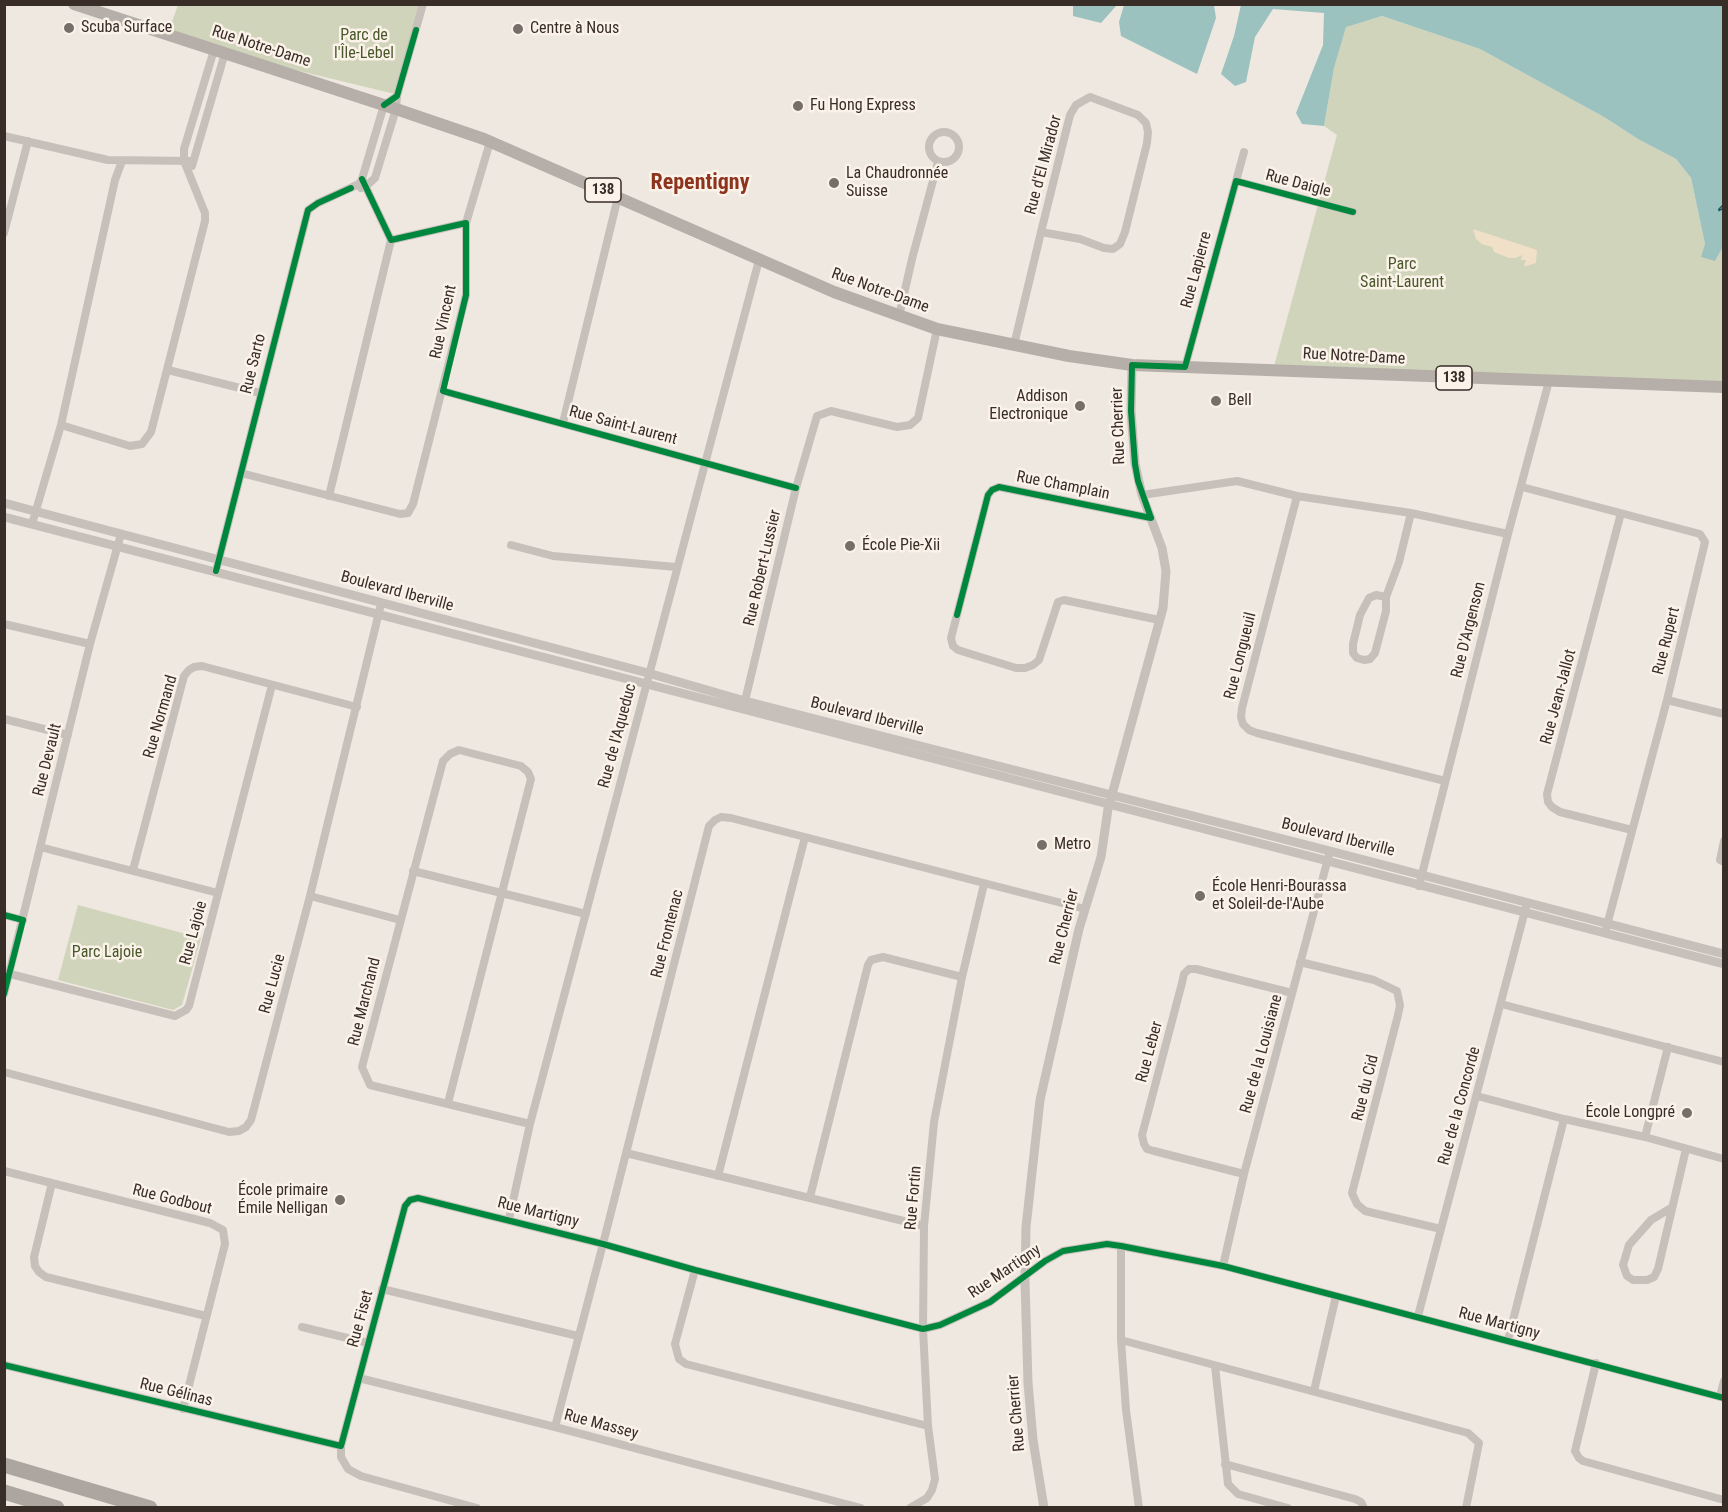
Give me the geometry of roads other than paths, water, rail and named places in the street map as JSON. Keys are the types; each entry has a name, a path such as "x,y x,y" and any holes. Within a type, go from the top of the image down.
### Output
{"highway":[{"path":"4,1465 150,1508"},
{"path":"4,1492 57,1508"}],"main road":[{"name":"Rue Notre-Dame","path":"74,4 392,103 618,196 834,292 937,329 1132,365 1724,387"}],"street":[{"path":"329,496 391,240 363,183 392,103 423,4"},
{"path":"61,425 130,446 142,444 151,432 205,221 205,213 191,176 184,148 220,51"},
{"path":"189,161 220,51"},
{"name":"Rue d'El Mirador","path":"1014,345 1041,232 1070,115 1076,105 1090,97 1138,115 1146,123 1147,143 1120,244 1113,249 1104,248 1080,239 1041,232"},
{"path":"363,183 375,178 392,103"},
{"path":"947,132 958,141 959,150 953,159 938,162 930,152 931,140 936,134 947,132"},
{"path":"4,136 122,161 189,161"},
{"path":"4,233 28,141"},
{"name":"Rue Vincent","path":"241,473 400,514 408,513 413,504 466,295 466,223 490,142"},
{"name":"Rue Lapierre","path":"1185,367 1244,152"},
{"path":"32,524 61,425 115,180 122,161"},
{"path":"899,316 938,162"},
{"name":"Rue Daigle","path":"1236,181 1353,212"},
{"name":"Rue Sarto","path":"216,572 308,210 318,203 363,183"},
{"path":"562,423 618,196"},
{"path":"391,240 466,223"},
{"name":"Rue de l'Aqueduc","path":"509,1219 530,1124 759,260"},
{"name":"Rue Robert-Lussier","path":"744,705 796,488 817,416 831,411 897,427 910,425 918,418 937,329"},
{"name":"Rue Cherrier","path":"1043,1504 1033,1440 1029,1394 1025,1275 1026,1227 1040,1100 1085,909 1101,857 1112,800 1163,608 1166,571 1162,548 1136,472 1132,436 1132,365"},
{"path":"168,370 260,393"},
{"name":"Rue D'Argenson","path":"1419,886 1549,381"},
{"name":"Rue Saint-Laurent","path":"442,391 796,488"},
{"path":"1142,495 1237,481 1297,496 1411,513 1508,534"},
{"name":"Rue Champlain","path":"1151,518 999,488 992,490 988,495 951,638 953,646 958,650 1016,668 1025,668 1039,660 1058,602 1064,600 1159,620"},
{"name":"Rue Rupert","path":"1522,488 1700,534 1705,542 1667,700 1606,929"},
{"name":"Rue Longueuil","path":"1297,496 1242,708 1243,724 1257,733 1445,781"},
{"name":"Boulevard Iberville","path":"4,503 648,673 744,705"},
{"path":"1386,597 1376,595 1369,598 1365,605 1353,644 1353,653 1357,658 1370,659 1375,653 1386,611 1386,597 1399,562 1411,513"},
{"name":"Rue Jean-Jallot","path":"1621,513 1547,794 1548,802 1560,812 1632,830"},
{"name":"Boulevard Iberville","path":"4,517 645,684 744,705 1112,800 1330,850 1527,903 1724,964"},
{"name":"Rue Devault","path":"4,994 90,645 121,534"},
{"path":"510,545 553,556 676,567"},
{"name":"Rue Lucie","path":"4,1072 229,1132 239,1131 251,1120 310,896 381,604"},
{"path":"4,624 90,645"},
{"name":"Rue Normand","path":"133,870 184,676 189,670 202,666 357,707"},
{"name":"Rue Lajoie","path":"10,974 175,1016 189,1006 272,685"},
{"path":"1667,700 1724,714"},
{"path":"4,719 68,735"},
{"name":"Rue Marchand","path":"502,892 531,779 528,771 521,766 459,750 450,754 443,761 362,1067 370,1085 530,1124"},
{"name":"Boulevard Iberville","path":"1112,800 1327,862 1524,913 1724,954"},
{"name":"Rue Frontenac","path":"555,1427 709,825 721,817 731,818 1085,909"},
{"path":"718,1176 805,837"},
{"path":"1724,841 1720,860 1724,862"},
{"path":"40,847 218,893"},
{"name":"Rue de la Louisiane","path":"1223,1266 1245,1173 1330,850"},
{"path":"414,871 586,914"},
{"name":"Rue Fortin","path":"910,1508 927,1498 935,1479 928,1426 923,1329 924,1226 934,1122 962,977 984,884"},
{"path":"448,1103 502,892"},
{"path":"310,896 400,920"},
{"name":"Rue de la Concorde","path":"1418,1316 1527,903"},
{"path":"4,915 23,920"},
{"path":"810,1197 871,960 883,957 962,977"},
{"name":"Rue du Cid","path":"1300,962 1374,980 1397,991 1400,1005 1398,1015 1352,1193 1357,1204 1365,1211 1441,1229"},
{"name":"Rue Leber","path":"1245,1173 1147,1149 1144,1144 1142,1135 1184,974 1189,969 1196,969 1292,993"},
{"path":"1501,1004 1724,1062"},
{"path":"1645,1137 1668,1047"},
{"path":"1476,1096 1645,1137 1724,1159"},
{"path":"1508,1340 1564,1119"},
{"path":"1671,1208 1651,1220 1629,1245 1623,1265 1627,1276 1633,1280 1640,1281 1654,1276 1658,1269 1686,1149"},
{"path":"626,1153 924,1226"},
{"name":"Rue Godbout","path":"4,1171 210,1223 222,1230 225,1244 183,1408"},
{"path":"52,1183 34,1257 35,1266 39,1272 46,1276 206,1316"},
{"name":"Rue Martigny","path":"410,1200 418,1198 509,1219 923,1329 940,1325 990,1302 1025,1275 1063,1251 1107,1244 1121,1246 1223,1266 1722,1397"},
{"name":"Rue Fiset","path":"341,1446 405,1206 410,1200"},
{"path":"1121,1246 1121,1340 1126,1410 1139,1508"},
{"path":"695,1270 675,1344 679,1359 686,1364 928,1426"},
{"path":"382,1289 578,1336"},
{"path":"1314,1391 1336,1296"},
{"path":"302,1327 368,1343"},
{"path":"1121,1340 1468,1432 1479,1443 1466,1508"},
{"path":"1596,1363 1575,1450 1579,1458 1724,1500"},
{"name":"Rue Gélinas","path":"4,1365 341,1446"},
{"path":"1215,1365 1228,1484 1238,1494 1288,1508"},
{"name":"Rue Massey","path":"359,1378 555,1427 836,1504"},
{"path":"1722,1397 1724,1381"},
{"path":"341,1446 341,1457 348,1469 361,1476 477,1508"},
{"path":"1226,1464 1354,1498 1364,1508"},
{"path":"836,1504 861,1508"}],"water":[{"path":"1073,4 1117,5 1101,23 1073,16"},
{"path":"1124,5 1214,5 1216,18 1197,74 1121,36 1119,22"},
{"path":"1241,5 1723,5 1723,247 1715,261 1701,257 1705,244 1691,178 1676,159 1480,49 1382,16 1346,27 1334,68 1324,126 1302,124 1296,113 1323,45 1324,13 1273,9 1255,37 1246,82 1235,86 1221,74 1234,36"}],"place":[{"name":"Scuba Surface","path":"69,28"},
{"name":"Centre à Nous","path":"518,29"},
{"name":"Fu Hong Express","path":"798,106"},
{"name":"La Chaudronnée Suisse","path":"834,183"},
{"name":"Bell","path":"1216,401"},
{"name":"Addison Electronique","path":"1080,406"},
{"name":"École Pie-Xii","path":"850,546"},
{"name":"Metro","path":"1042,845"},
{"name":"École Henri-Bourassa et Soleil-de-l'Aube","path":"1200,896"},
{"name":"École Longpré","path":"1687,1113"},
{"name":"École primaire Émile Nelligan","path":"340,1200"}],"district":[{"name":"Repentigny","path":"700,183"}],"park label":[{"name":"Parc de l'Île-Lebel","path":"364,45"},
{"name":"Parc Saint-Laurent","path":"1402,274"},
{"name":"Parc Lajoie","path":"107,953"}]}
